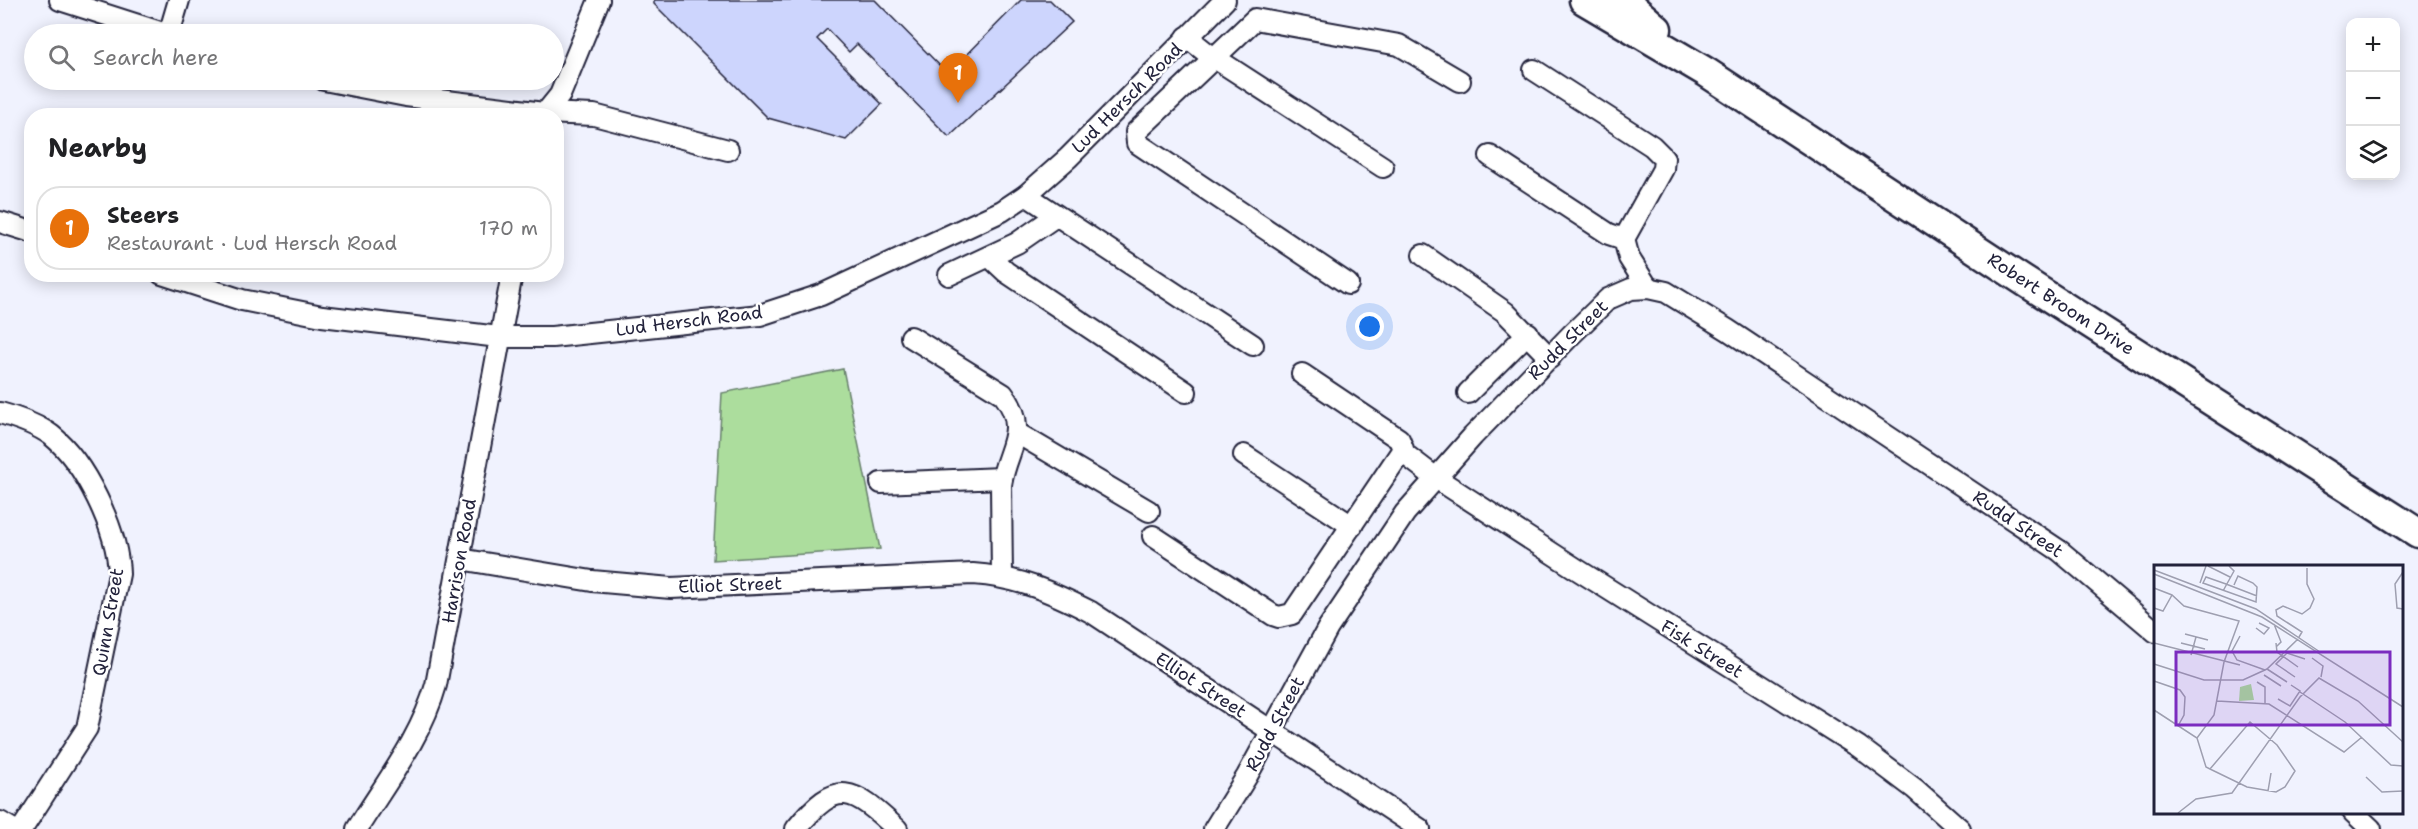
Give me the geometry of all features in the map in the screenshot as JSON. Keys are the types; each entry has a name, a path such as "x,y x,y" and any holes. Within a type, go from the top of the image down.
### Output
{"street":[{"path":"60,0 136,24"},
{"path":"171,24 179,0"},
{"path":"564,85 599,0"},
{"name":"Lud Hersch Road","path":"187,282 242,300 322,316 499,337 552,337 760,315 821,295 983,222 1026,195 1068,158 1226,0"},
{"name":"Robert Broom Drive","path":"1584,0 1706,72 2041,292 2418,533"},
{"name":"Robert Broom Drive","path":"1624,0 1706,72"},
{"path":"1348,285 1137,143 1136,132 1250,22 1266,19 1399,45 1460,81"},
{"path":"1187,37 1213,57 1383,167"},
{"path":"1534,70 1652,146 1665,158 1663,169 1624,239 1629,258 1648,288"},
{"path":"375,90 498,108"},
{"path":"549,108 562,90"},
{"path":"564,114 594,115 728,150"},
{"path":"1490,156 1609,234 1624,239"},
{"path":"1026,195 1253,345"},
{"path":"949,274 990,257 1034,233 1056,216"},
{"path":"0,222 24,230"},
{"path":"1423,255 1505,312 1550,358"},
{"path":"990,257 1006,272 1186,392"},
{"name":"Harrison Road","path":"357,829 399,764 429,709 460,559 510,282"},
{"name":"Rudd Street","path":"1214,829 1272,731 1328,628 1387,538 1436,478 1550,358 1608,299 1631,289 1648,288 1666,292 1728,330 2060,551 2154,630"},
{"path":"1468,393 1528,333"},
{"path":"911,337 1003,394 1016,420 1017,433 1002,478 1002,576"},
{"name":"Fisk Street","path":"1302,374 1399,439 1403,445 1402,452 1436,478 1859,747 1907,783 1960,829"},
{"name":"Quinn Street","path":"0,413 42,429 68,452 107,516 118,554 119,574 87,728 22,829"},
{"path":"1017,433 1149,511"},
{"path":"1153,536 1279,617 1292,614 1402,452"},
{"path":"1244,454 1352,526"},
{"path":"881,483 1002,478"},
{"name":"Elliot Street","path":"460,559 592,581 671,588 973,574 1002,576 1052,591 1091,612 1420,829"},
{"path":"796,829 822,800 849,794 873,807 897,829"},
{"path":"2354,814 2371,829"},
{"path":"0,822 12,829"}],"green space":[{"path":"843,369 880,549 713,560 722,393"}],"building":[{"path":"654,0 875,0 948,74 1021,0 1050,0 1072,22 949,137 857,44 849,52 827,29 817,39 882,104 846,140 768,118 654,4"}],"place":[{"name":"Steers","path":"958,103"}]}
